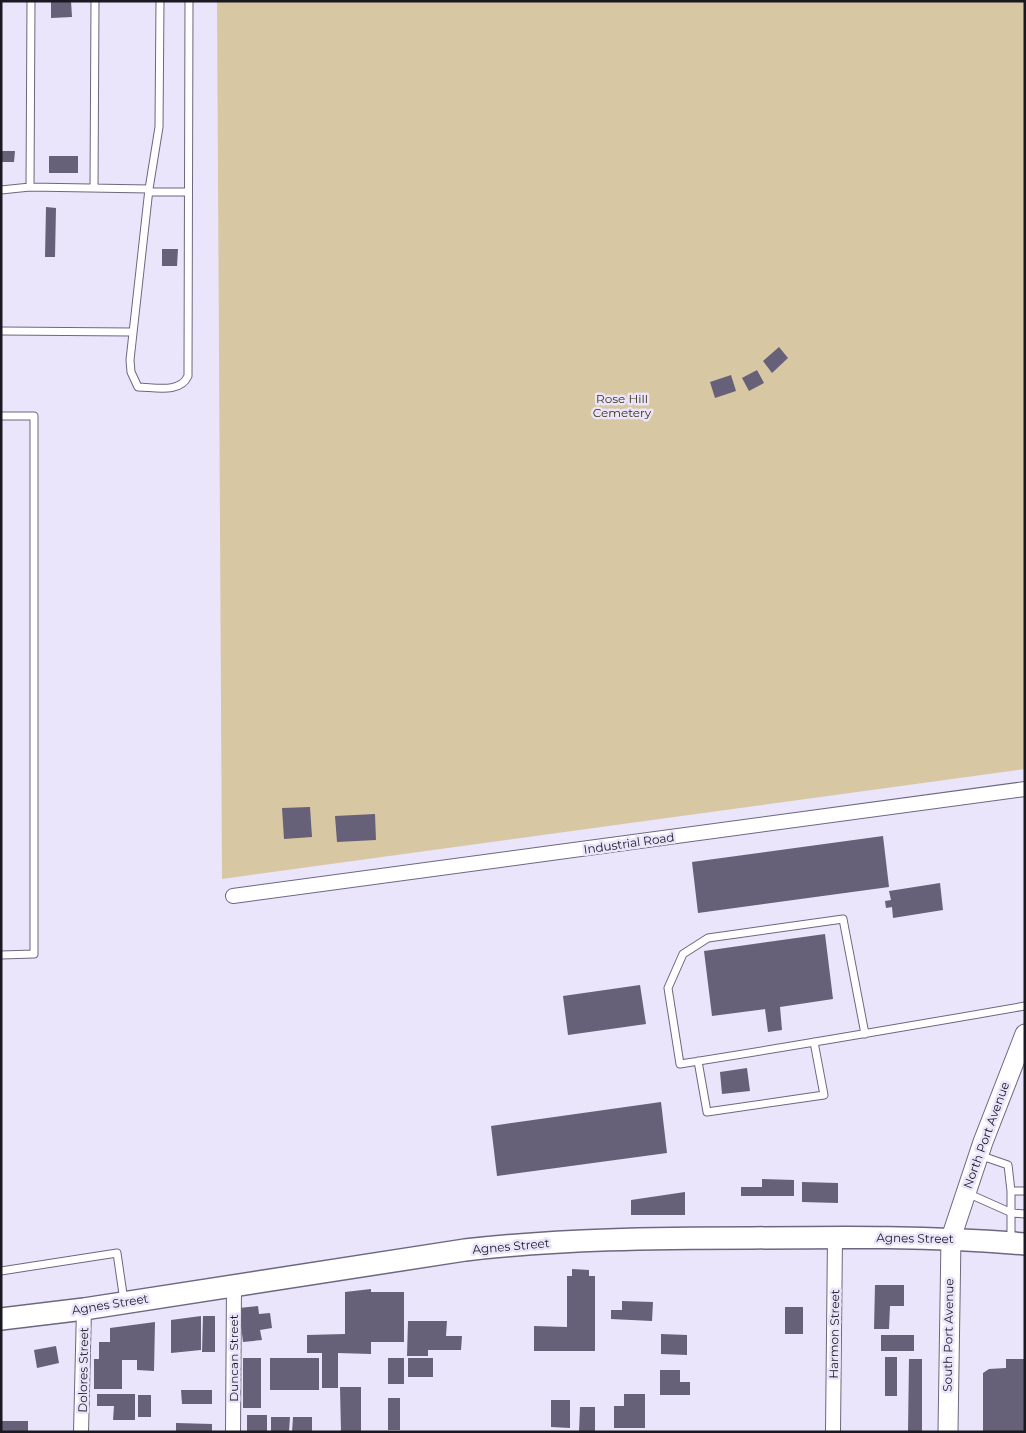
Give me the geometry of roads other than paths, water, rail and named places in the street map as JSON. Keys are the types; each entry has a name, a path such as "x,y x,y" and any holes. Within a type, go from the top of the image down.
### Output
{"main road":[{"name":"North Port Avenue","path":"951,1238 978,1154 1025,1034"},
{"name":"Agnes Street","path":"1,1319 84,1309 455,1251 523,1243 592,1239 835,1237 951,1238 1018,1243"},
{"name":"South Port Avenue","path":"948,1432 951,1238"}],"street":[{"name":"Industrial Road","path":"233,896 1025,789"},
{"name":"Harmon Street","path":"833,1432 835,1237"},
{"name":"Duncan Street","path":"233,1432 234,1285"},
{"name":"Dolores Street","path":"81,1432 84,1309"}],"lane":[{"path":"30,187 31,1"},
{"path":"94,188 95,1"},
{"path":"160,1 159,127 131,332 131,372 138,387 177,387 183,384 188,376 189,1"},
{"path":"1,190 30,187 188,192"},
{"path":"1,331 131,332"},
{"path":"1,416 34,416 34,954 1,955"},
{"path":"865,1034 843,919 708,938 683,954 668,988 680,1064 865,1034 1025,1006"},
{"path":"698,1061 707,1112 824,1095 814,1042"},
{"path":"978,1154 1008,1165 1012,1213 1018,1243"},
{"path":"1011,1191 1025,1192"},
{"path":"965,1192 1012,1213 1025,1214"},
{"path":"1,1271 117,1253 124,1302"}],"park label":[{"name":"Rose Hill Cemetery","path":"622,405"}]}
